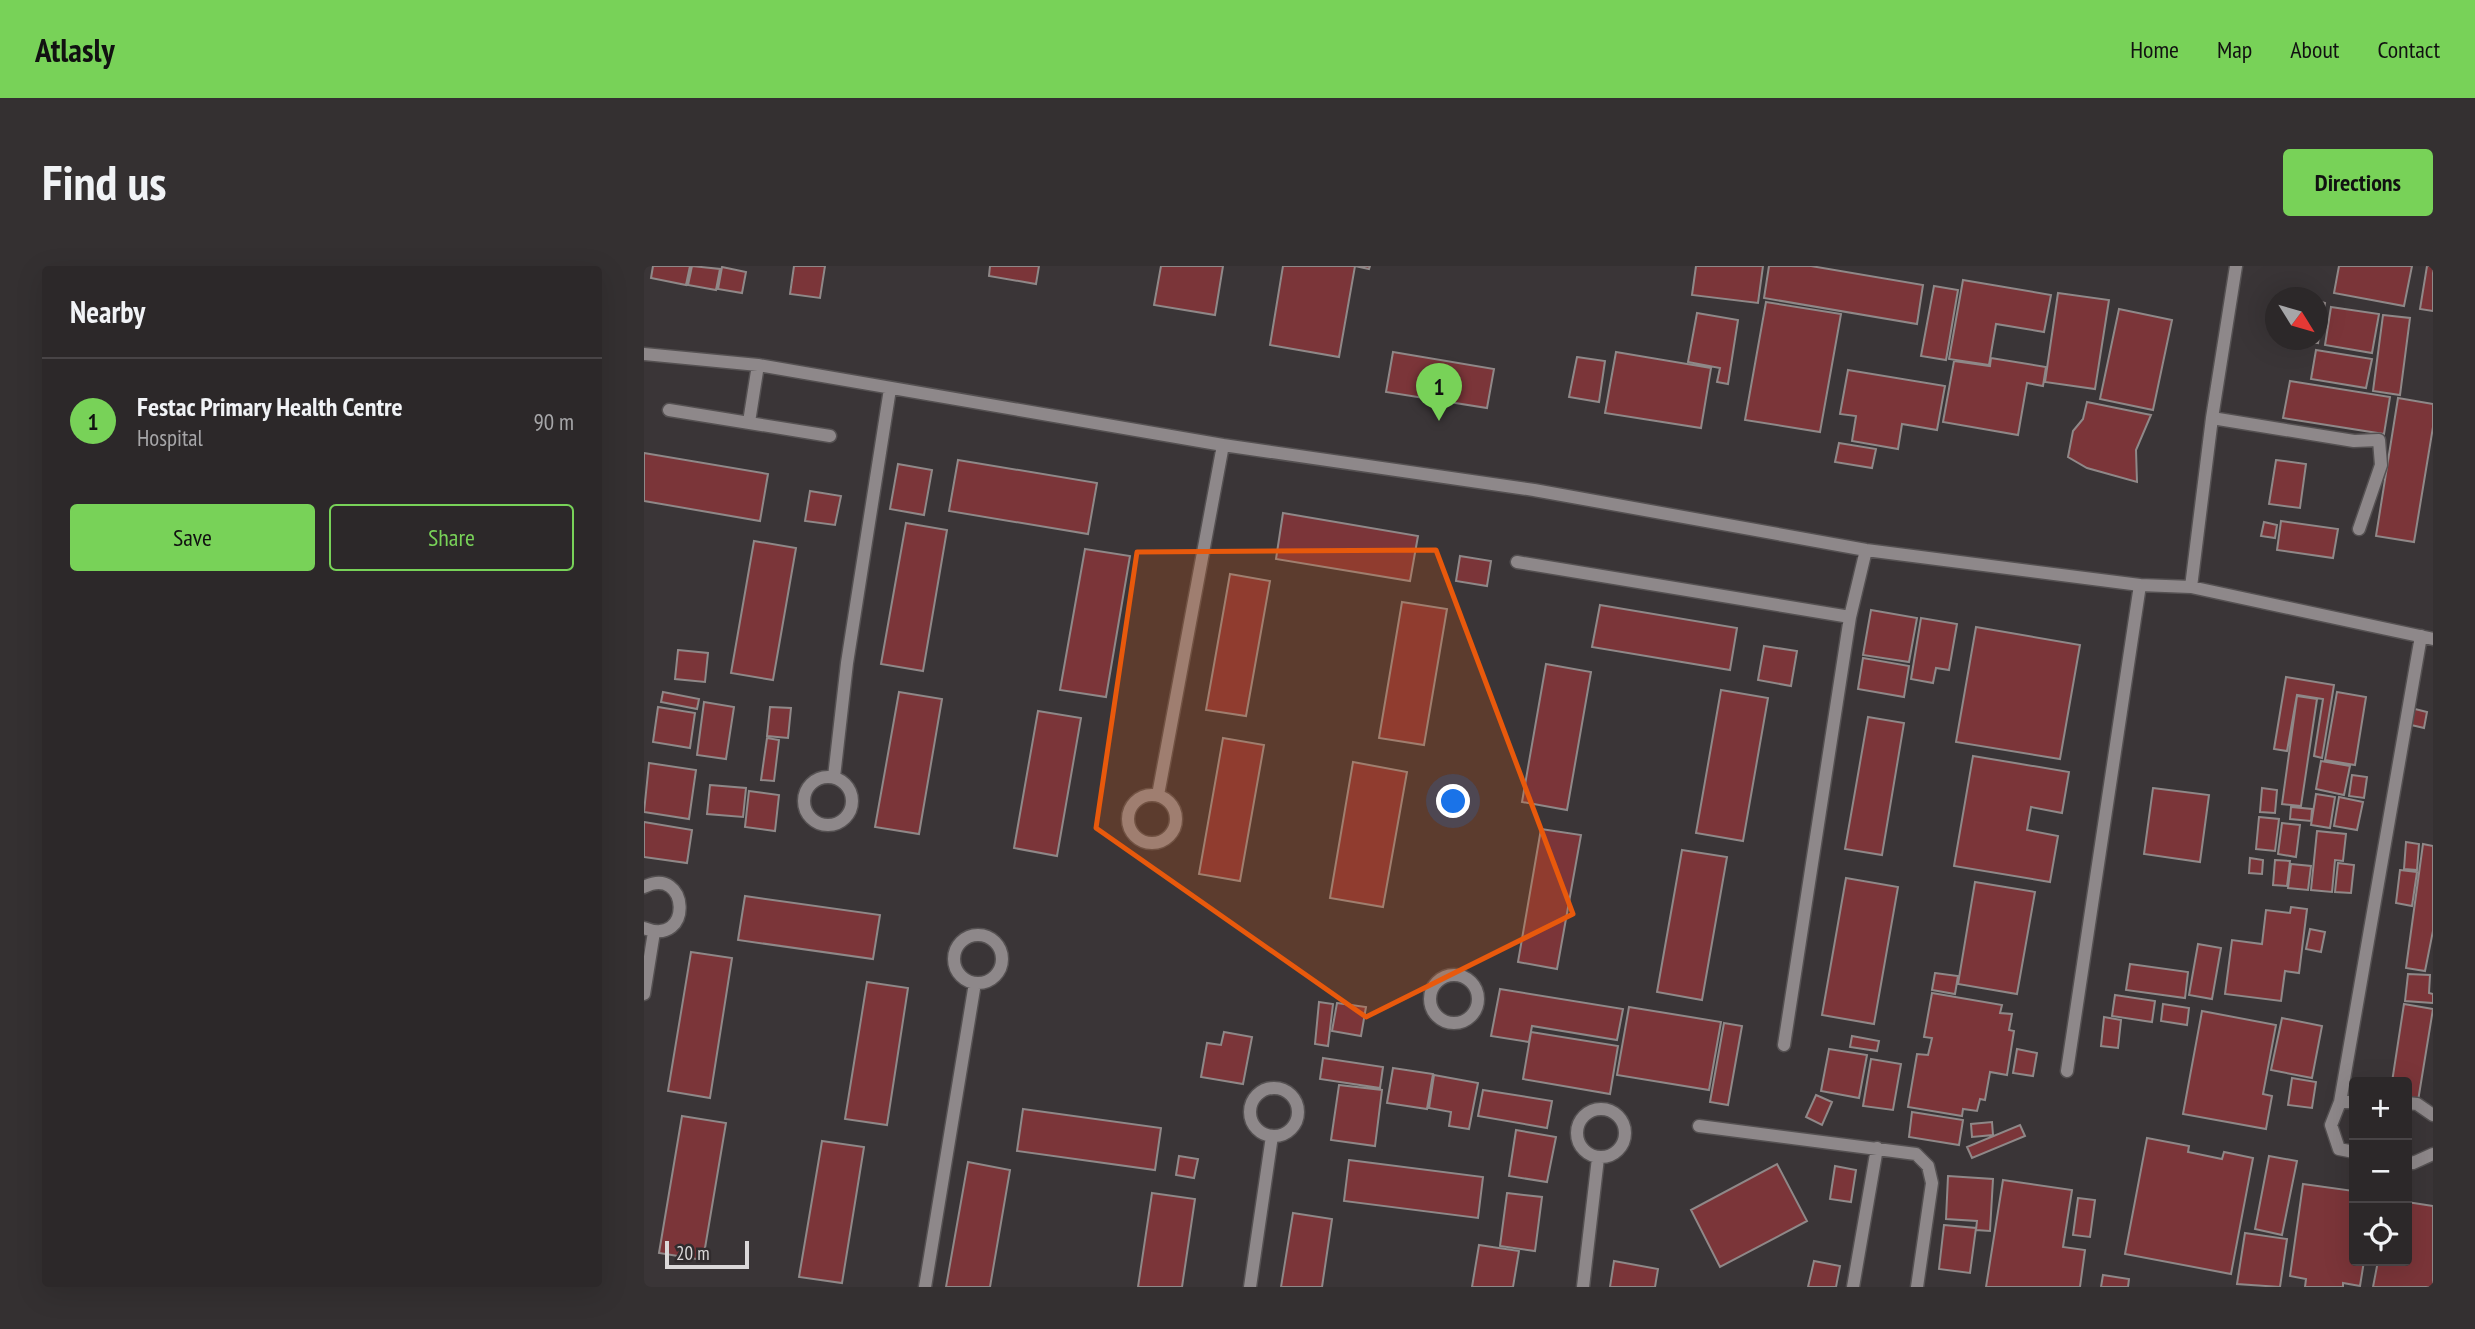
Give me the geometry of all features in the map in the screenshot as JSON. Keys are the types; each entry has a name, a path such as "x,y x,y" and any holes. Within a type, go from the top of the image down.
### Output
{"street":[{"path":"2191,587 2212,418 2236,266"},
{"path":"644,354 758,365 1223,445 1534,490 1866,550 2140,585 2191,587 2427,638 2340,1102 2332,1125 2339,1149 2349,1151"},
{"path":"750,422 758,365"},
{"path":"834,777 847,663 890,389"},
{"path":"669,410 830,436"},
{"path":"2212,418 2354,441 2379,440 2381,465 2359,529"},
{"path":"1158,795 1223,445"},
{"path":"1784,1045 1850,617 1866,550"},
{"path":"1517,562 1850,617"},
{"path":"2067,1071 2140,585"},
{"path":"644,887 659,882 671,887 679,897 681,909 677,921 666,929 649,930 644,994"},
{"path":"925,1287 975,983"},
{"path":"2340,1102 2349,1102"},
{"path":"2412,1104 2433,1115"},
{"path":"1699,1126 1916,1154 1928,1166 1932,1183 1917,1287"},
{"path":"1250,1287 1272,1136"},
{"path":"1853,1287 1877,1148"},
{"path":"2412,1163 2433,1154"},
{"path":"1583,1287 1598,1158"}],"highlighted area":[{"path":"1436,550 1573,914 1366,1017 1096,828 1137,552"}],"building":[{"path":"653,266 690,266 686,285 651,278"},
{"path":"692,266 720,269 716,290 688,285"},
{"path":"794,266 825,266 820,298 790,294"},
{"path":"990,266 1039,266 1036,284 989,276"},
{"path":"1161,266 1223,266 1215,315 1154,305"},
{"path":"1283,266 1355,266 1339,357 1270,345"},
{"path":"1696,266 1763,266 1758,303 1692,295"},
{"path":"1769,266 1811,266 1923,285 1917,324 1764,298"},
{"path":"2339,266 2412,266 2404,306 2334,293"},
{"path":"2427,266 2433,266 2433,311 2420,309"},
{"path":"722,267 746,272 742,293 718,289"},
{"path":"1963,280 2051,295 2044,332 1996,324 1989,365 1949,359"},
{"path":"1934,286 1958,290 1946,360 1921,356"},
{"path":"2058,293 2109,300 2095,389 2045,382"},
{"path":"1766,302 1841,314 1820,432 1745,420"},
{"path":"2331,307 2379,314 2372,353 2328,346"},
{"path":"2119,309 2172,320 2153,410 2100,399"},
{"path":"1697,313 1738,320 1728,384 1717,382 1720,368 1688,362"},
{"path":"2383,315 2410,318 2400,395 2373,391"},
{"path":"2316,350 2372,359 2366,388 2311,379"},
{"path":"1393,352 1494,369 1487,408 1386,392"},
{"path":"1616,352 1711,368 1701,428 1605,413"},
{"path":"1577,357 1605,361 1599,402 1569,397"},
{"path":"1991,358 2046,367 2043,386 2027,383 2018,435 1943,422 1954,361 1990,366"},
{"path":"1848,370 1945,386 1937,430 1902,424 1898,449 1852,441 1856,416 1840,414"},
{"path":"2290,381 2390,397 2384,434 2283,418"},
{"path":"2398,398 2433,404 2433,427 2414,542 2376,536"},
{"path":"2087,402 2151,415 2136,450 2137,482 2087,468 2068,457 2073,431 2083,419"},
{"path":"1839,443 1876,449 1872,468 1835,462"},
{"path":"644,453 768,474 760,521 644,501"},
{"path":"958,460 1097,483 1088,534 949,511"},
{"path":"2276,460 2306,464 2300,508 2269,504"},
{"path":"898,464 932,470 924,515 890,509"},
{"path":"810,491 841,496 835,525 805,521"},
{"path":"1283,513 1418,536 1410,581 1276,559"},
{"path":"2281,521 2338,529 2333,558 2277,550"},
{"path":"2264,522 2277,525 2275,538 2261,536"},
{"path":"906,523 947,530 923,671 881,664"},
{"path":"754,541 796,548 773,680 731,673"},
{"path":"1085,549 1130,556 1106,697 1060,690"},
{"path":"1460,556 1491,561 1487,586 1456,581"},
{"path":"1230,574 1270,581 1246,716 1206,710"},
{"path":"1402,602 1447,609 1424,745 1379,738"},
{"path":"1600,605 1737,628 1730,670 1592,647"},
{"path":"1871,610 1917,618 1909,662 1863,655"},
{"path":"1921,618 1957,624 1949,670 1936,668 1933,683 1911,679"},
{"path":"1976,627 2080,645 2060,759 1956,742"},
{"path":"1764,646 1797,651 1791,686 1758,680"},
{"path":"678,650 708,653 705,682 675,679"},
{"path":"1863,658 1909,666 1904,697 1858,689"},
{"path":"1546,664 1591,672 1567,810 1522,802"},
{"path":"2286,677 2334,685 2322,758 2314,756 2323,699 2297,695 2287,751 2274,749"},
{"path":"1721,690 1768,698 1743,841 1696,833"},
{"path":"663,692 699,699 697,709 661,702"},
{"path":"899,692 942,699 919,834 875,827"},
{"path":"2337,692 2366,697 2355,765 2325,760"},
{"path":"2297,696 2317,699 2301,806 2282,804"},
{"path":"704,702 734,707 726,759 697,755"},
{"path":"658,707 695,713 690,748 653,742"},
{"path":"770,707 791,708 788,738 767,736"},
{"path":"2411,708 2427,712 2424,728 2407,724"},
{"path":"1038,711 1081,718 1057,856 1014,848"},
{"path":"1868,717 1904,723 1882,855 1845,849"},
{"path":"767,738 779,740 774,781 761,780"},
{"path":"1223,738 1264,745 1240,881 1199,874"},
{"path":"1973,756 2069,772 2062,813 2031,807 2027,830 2058,836 2050,882 1954,866"},
{"path":"2321,761 2350,766 2344,795 2316,789"},
{"path":"1353,762 1407,772 1383,907 1330,898"},
{"path":"649,763 696,770 689,819 644,812"},
{"path":"2352,775 2367,777 2364,798 2349,796"},
{"path":"710,785 746,788 743,817 707,814"},
{"path":"2153,788 2209,795 2200,862 2144,854"},
{"path":"2262,788 2277,790 2275,813 2260,812"},
{"path":"749,791 779,795 775,831 745,827"},
{"path":"2316,794 2335,797 2330,828 2311,825"},
{"path":"2339,797 2363,802 2357,830 2334,826"},
{"path":"2291,807 2312,809 2311,821 2290,819"},
{"path":"2259,817 2279,819 2275,851 2256,849"},
{"path":"644,822 692,830 687,863 644,857"},
{"path":"2282,823 2300,825 2296,857 2278,854"},
{"path":"1541,829 1581,835 1557,969 1518,962"},
{"path":"2317,831 2346,834 2343,861 2335,860 2332,892 2311,890"},
{"path":"2406,842 2419,844 2417,870 2404,869"},
{"path":"2423,844 2433,846 2433,931 2425,971 2406,968"},
{"path":"1682,850 1727,857 1702,1000 1657,992"},
{"path":"2250,858 2263,860 2262,874 2249,873"},
{"path":"2275,860 2290,861 2287,886 2273,885"},
{"path":"2338,863 2354,865 2351,893 2335,892"},
{"path":"2291,864 2311,866 2308,890 2288,888"},
{"path":"2400,870 2417,872 2412,906 2396,903"},
{"path":"1846,878 1898,887 1874,1024 1822,1015"},
{"path":"1975,882 2035,892 2017,994 1958,984"},
{"path":"745,896 880,915 873,959 738,940"},
{"path":"2291,907 2307,909 2299,973 2285,971 2281,1001 2225,994 2232,940 2262,944 2266,910 2290,913"},
{"path":"2310,929 2325,932 2321,952 2306,949"},
{"path":"2198,944 2221,948 2212,999 2189,995"},
{"path":"691,952 732,958 710,1098 668,1091"},
{"path":"2130,964 2188,972 2185,998 2126,990"},
{"path":"1935,973 1958,976 1955,994 1932,990"},
{"path":"2408,974 2430,975 2429,993 2433,994 2433,1003 2405,1001"},
{"path":"867,982 908,988 887,1125 845,1119"},
{"path":"1500,989 1623,1009 1617,1040 1532,1026 1529,1042 1491,1036"},
{"path":"1932,993 2002,1005 2000,1013 2012,1014 2009,1030 2014,1031 2007,1075 1990,1072 1985,1100 1980,1099 1977,1111 1963,1109 1962,1116 1908,1107 1917,1054 1928,1055 1932,1038 1924,1037"},
{"path":"2115,995 2155,1001 2152,1022 2112,1016"},
{"path":"1319,1002 1333,1004 1328,1046 1315,1044"},
{"path":"1337,1003 1366,1007 1361,1036 1332,1031"},
{"path":"2163,1004 2189,1008 2187,1025 2161,1021"},
{"path":"2404,1004 2433,1009 2418,1101 2412,1100 2412,1077 2393,1077"},
{"path":"1629,1007 1721,1022 1709,1090 1617,1075"},
{"path":"2202,1011 2276,1025 2263,1094 2272,1096 2266,1129 2183,1114"},
{"path":"2104,1017 2121,1020 2118,1048 2101,1046"},
{"path":"2282,1018 2322,1026 2312,1078 2271,1070"},
{"path":"1724,1023 1742,1026 1728,1105 1710,1102"},
{"path":"1224,1032 1252,1037 1243,1084 1201,1077 1207,1043 1221,1045"},
{"path":"1531,1032 1618,1046 1610,1094 1523,1079"},
{"path":"1852,1036 1879,1041 1877,1051 1850,1047"},
{"path":"1829,1049 1867,1055 1859,1098 1821,1091"},
{"path":"2017,1049 2037,1053 2033,1076 2013,1073"},
{"path":"1323,1058 1383,1067 1380,1088 1320,1079"},
{"path":"1871,1059 1901,1064 1893,1110 1863,1106"},
{"path":"1393,1068 1433,1074 1427,1109 1387,1103"},
{"path":"1434,1075 1478,1083 1469,1129 1449,1126 1451,1112 1429,1108"},
{"path":"2292,1078 2316,1082 2312,1108 2288,1105"},
{"path":"1339,1085 1382,1090 1375,1146 1331,1140"},
{"path":"1483,1090 1552,1101 1547,1128 1478,1116"},
{"path":"1816,1095 1832,1102 1822,1125 1806,1117"},
{"path":"1023,1109 1161,1128 1155,1170 1017,1151"},
{"path":"1912,1112 1963,1120 1959,1145 1909,1137"},
{"path":"682,1116 726,1123 703,1260 659,1253"},
{"path":"1992,1122 1993,1135 1972,1137 1971,1124"},
{"path":"2020,1125 2025,1136 1972,1158 1967,1147"},
{"path":"1516,1130 1556,1137 1547,1182 1509,1176"},
{"path":"2147,1138 2189,1146 2188,1152 2222,1159 2224,1152 2253,1158 2231,1274 2125,1254"},
{"path":"822,1141 864,1147 842,1283 799,1277"},
{"path":"1179,1156 1198,1159 1194,1178 1176,1175"},
{"path":"2269,1156 2297,1161 2282,1235 2255,1229"},
{"path":"1349,1160 1483,1177 1478,1218 1344,1201"},
{"path":"968,1162 1010,1170 990,1287 946,1287"},
{"path":"1777,1164 1807,1221 1720,1267 1691,1210"},
{"path":"1835,1166 1856,1170 1851,1202 1830,1199"},
{"path":"1948,1176 1993,1179 1990,1231 1976,1230 1977,1221 1946,1219"},
{"path":"2003,1180 2072,1190 2063,1247 2085,1250 2080,1287 1986,1287"},
{"path":"2303,1184 2349,1190 2349,1266 2363,1266 2360,1286 2343,1283 2343,1287 2305,1287 2306,1279 2290,1276"},
{"path":"1152,1193 1195,1199 1182,1287 1138,1287"},
{"path":"1507,1193 1542,1197 1535,1251 1500,1246"},
{"path":"2078,1198 2095,1200 2090,1237 2073,1235"},
{"path":"2412,1203 2433,1206 2433,1287 2373,1287 2377,1266 2412,1266"},
{"path":"1293,1213 1332,1219 1322,1287 1281,1287"},
{"path":"1944,1225 1976,1228 1970,1273 1939,1269"},
{"path":"2245,1233 2287,1239 2280,1287 2237,1284"},
{"path":"1479,1245 1519,1251 1513,1287 1472,1287"},
{"path":"1614,1261 1658,1269 1655,1287 1610,1287"},
{"path":"1814,1261 1840,1266 1836,1287 1808,1287"},
{"path":"2103,1275 2129,1279 2128,1287 2101,1287"}],"place":[{"name":"Festac Primary Health Centre","path":"1439,421"}]}
